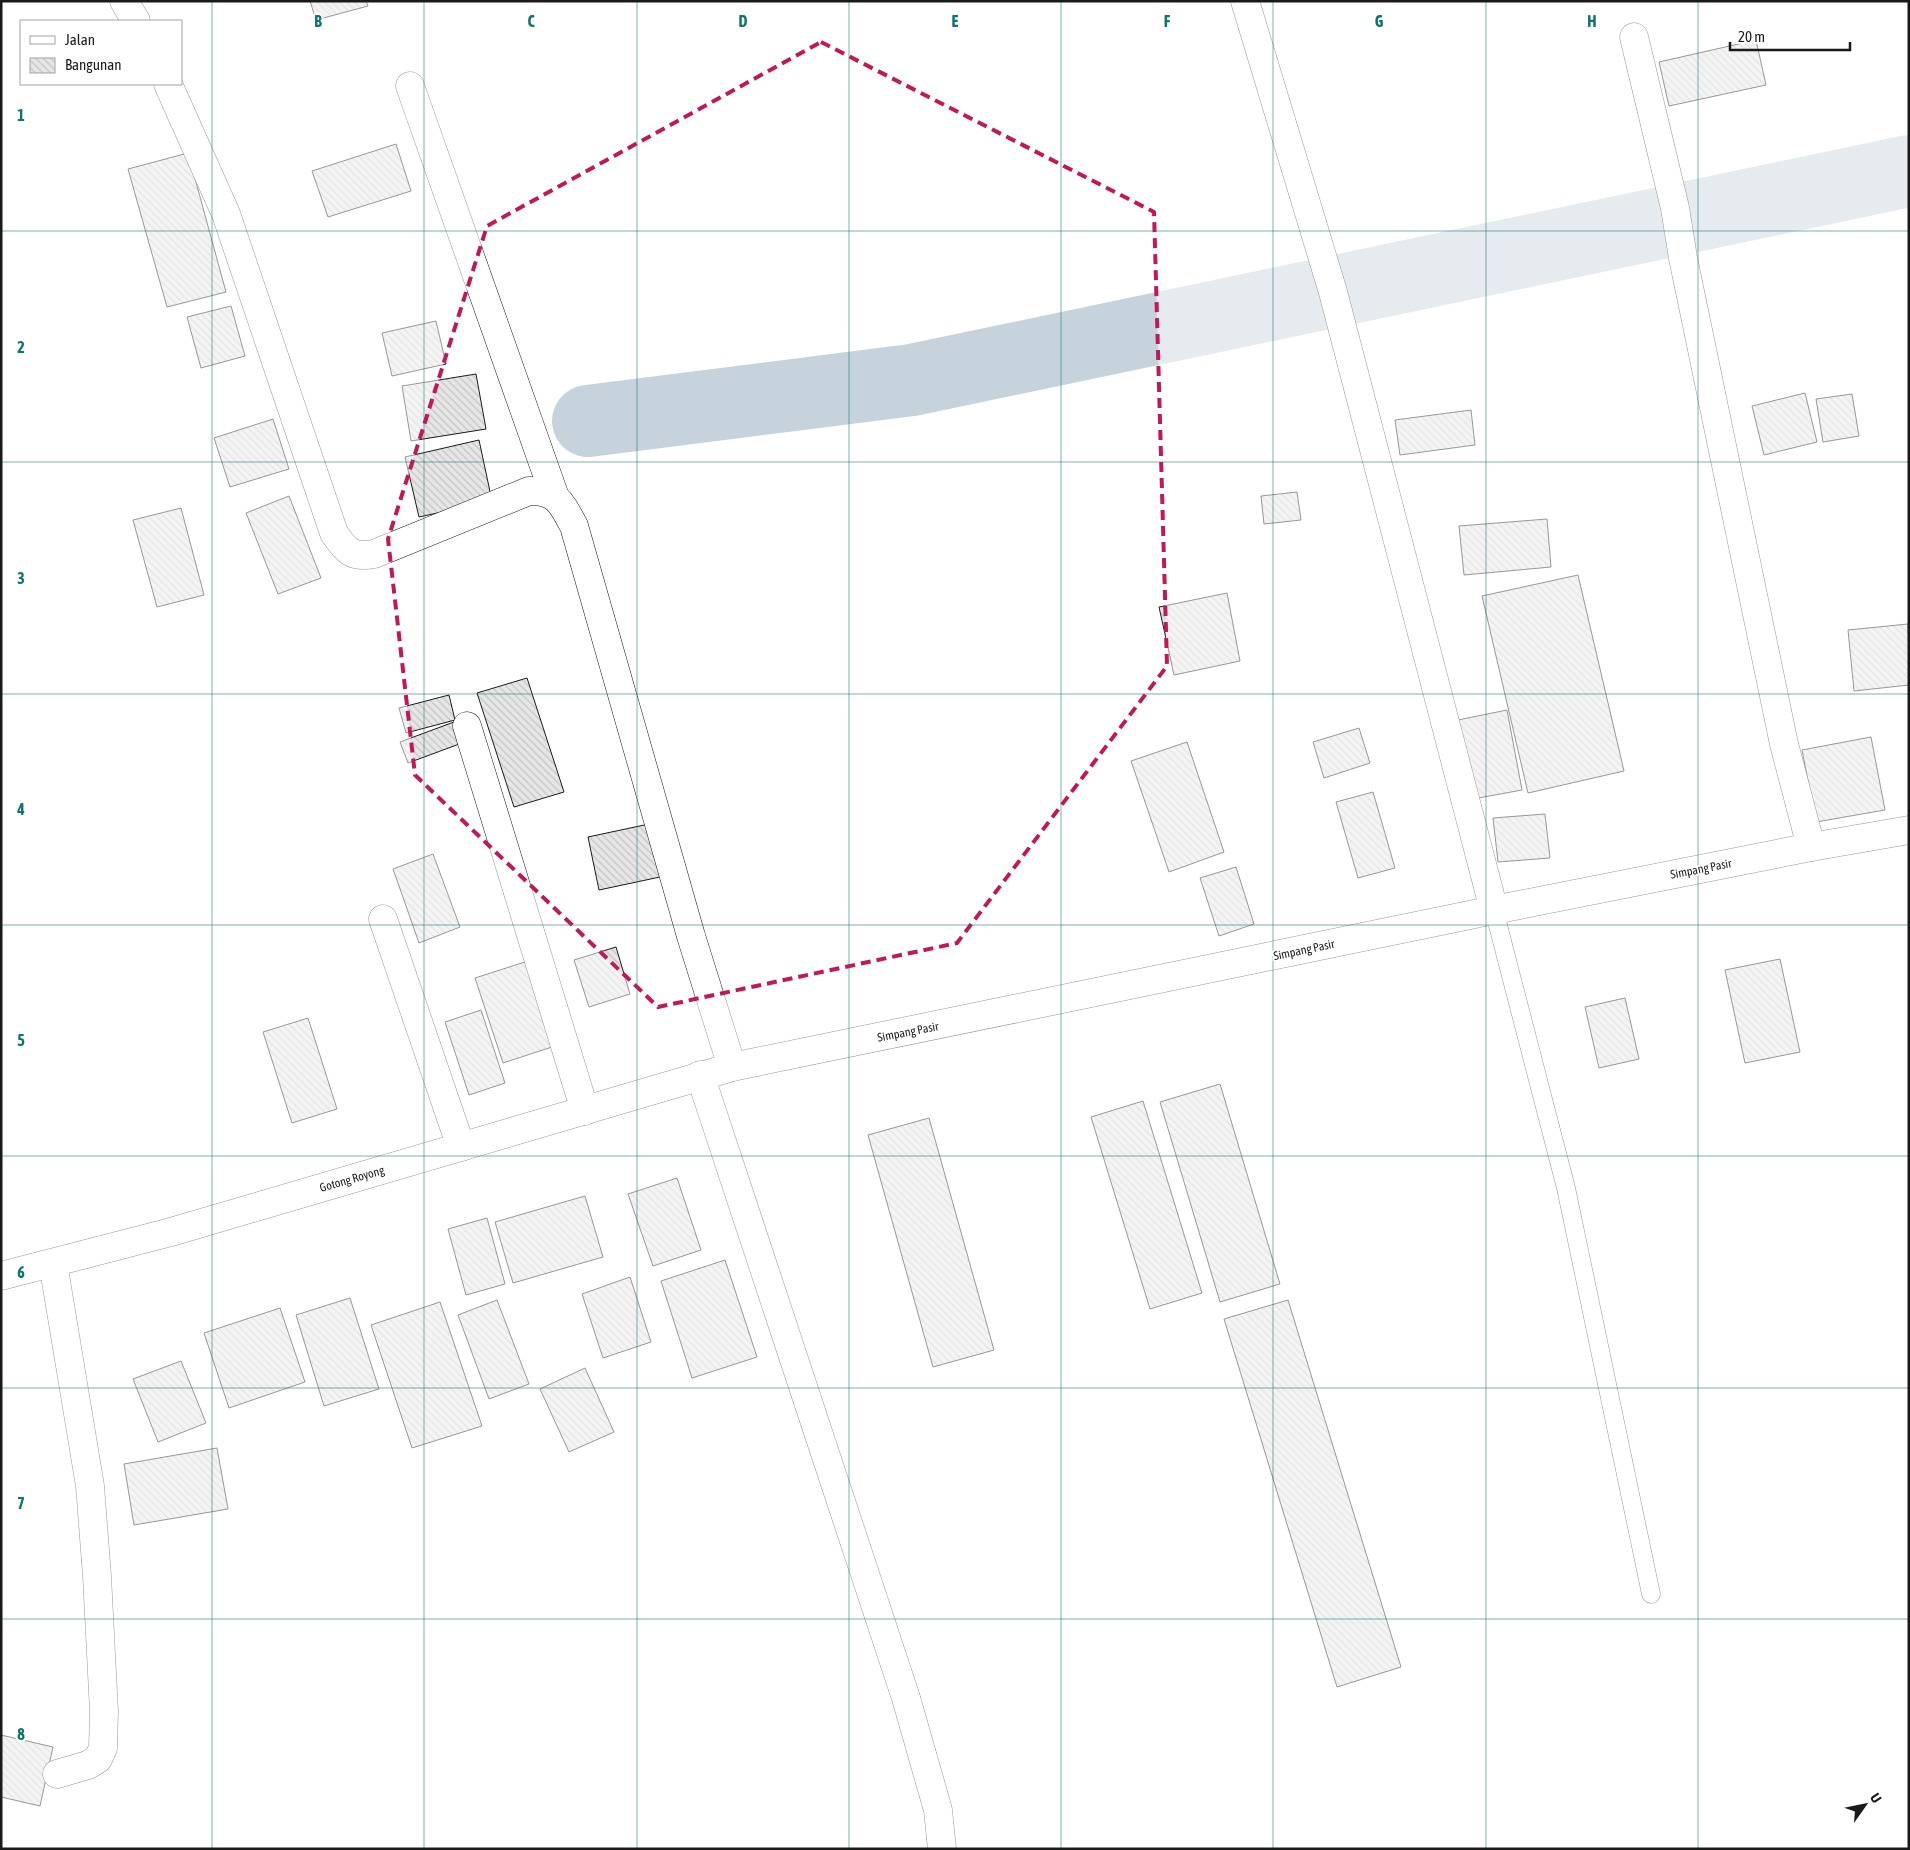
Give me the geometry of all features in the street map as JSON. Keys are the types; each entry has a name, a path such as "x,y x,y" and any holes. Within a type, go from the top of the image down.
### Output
{"street":[{"path":"124,1 135,20"},
{"path":"1245,1 1340,318 1494,910"},
{"path":"1634,37 1675,208 1683,258 1784,744 1810,847"},
{"path":"168,85 226,214 334,533 344,548 352,554 362,556 374,554 529,490 544,490 555,497"},
{"path":"410,86 555,497 574,526 691,936 732,1067"},
{"path":"467,726 585,1112"},
{"name":"Simpang Pasir","path":"700,1075 1494,910 1810,847 1909,830"},
{"path":"383,919 461,1148"},
{"path":"700,1075 906,1698 938,1810 942,1849"},
{"name":"Gotong Royong","path":"1,1276 171,1232 585,1112 700,1075"},
{"path":"53,1262 90,1486 104,1712 103,1748 98,1759 88,1765 57,1774"}],"lane":[{"path":"1494,910 1566,1188 1651,1594"}],"highlighted area":[{"path":"821,42 1154,212 1167,666 957,943 658,1007 415,775 388,539 487,226"}],"building":[{"path":"310,1 366,1 368,6 316,20"},
{"path":"1756,40 1766,85 1669,106 1659,62"},
{"path":"396,144 411,191 328,217 312,171"},
{"path":"188,153 226,292 167,307 128,169"},
{"path":"231,306 245,356 201,368 187,317"},
{"path":"436,321 446,364 392,376 382,333"},
{"path":"476,374 486,429 411,441 402,386"},
{"path":"1805,393 1817,442 1764,455 1752,406"},
{"path":"1852,394 1859,436 1823,442 1816,399"},
{"path":"1471,410 1475,445 1400,455 1395,420"},
{"path":"273,419 289,469 230,487 214,438"},
{"path":"479,440 492,501 419,517 405,457"},
{"path":"1297,492 1301,520 1264,524 1261,496"},
{"path":"289,496 321,578 278,594 246,513"},
{"path":"181,508 204,595 157,607 133,520"},
{"path":"1547,519 1551,567 1464,575 1459,526"},
{"path":"1578,575 1624,771 1528,793 1482,596"},
{"path":"1227,593 1240,661 1174,675 1159,607"},
{"path":"1908,624 1909,685 1854,691 1848,630"},
{"path":"527,678 564,792 514,807 477,693"},
{"path":"449,695 455,720 406,733 399,708"},
{"path":"1507,710 1522,790 1473,799 1458,720"},
{"path":"454,722 462,743 408,763 400,742"},
{"path":"1359,728 1370,763 1324,778 1313,742"},
{"path":"1871,737 1885,810 1816,822 1802,750"},
{"path":"1187,742 1224,852 1169,872 1131,761"},
{"path":"1373,792 1395,868 1358,878 1336,802"},
{"path":"1545,814 1550,858 1498,862 1493,818"},
{"path":"649,824 660,877 599,890 588,837"},
{"path":"433,854 460,927 419,943 393,869"},
{"path":"1236,867 1254,924 1219,936 1200,878"},
{"path":"616,947 630,994 589,1007 574,960"},
{"path":"1780,959 1800,1052 1745,1063 1725,970"},
{"path":"531,960 558,1045 503,1063 475,978"},
{"path":"1625,998 1639,1059 1599,1068 1585,1007"},
{"path":"481,1010 505,1083 469,1095 445,1022"},
{"path":"308,1018 337,1109 292,1123 263,1032"},
{"path":"1220,1084 1280,1284 1220,1302 1160,1102"},
{"path":"1143,1101 1202,1293 1150,1309 1091,1117"},
{"path":"929,1118 994,1350 933,1367 868,1135"},
{"path":"677,1178 701,1250 653,1266 628,1194"},
{"path":"585,1196 603,1257 513,1283 495,1222"},
{"path":"487,1218 505,1284 466,1295 448,1229"},
{"path":"725,1260 757,1357 692,1378 661,1281"},
{"path":"630,1277 651,1342 603,1358 582,1294"},
{"path":"350,1298 379,1389 324,1406 296,1315"},
{"path":"497,1300 529,1384 489,1399 458,1315"},
{"path":"1288,1300 1401,1667 1337,1687 1224,1319"},
{"path":"440,1302 482,1426 412,1448 371,1325"},
{"path":"280,1308 305,1382 229,1408 204,1333"},
{"path":"181,1361 206,1423 158,1442 133,1379"},
{"path":"585,1368 614,1432 569,1452 540,1389"},
{"path":"217,1448 228,1509 134,1525 124,1464"},
{"path":"1,1735 53,1747 40,1806 1,1797"}],"waterway":[{"path":"588,421 912,380 1909,171"}]}
